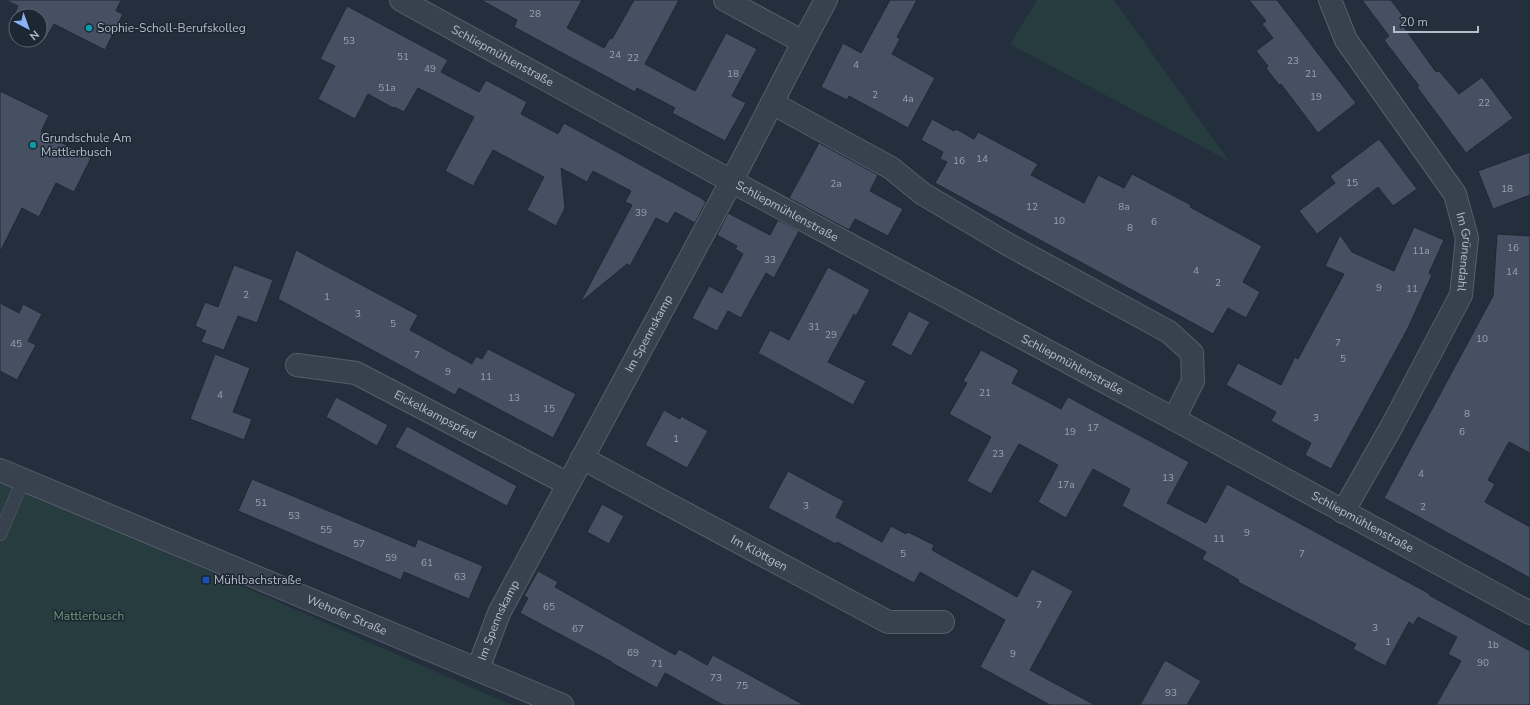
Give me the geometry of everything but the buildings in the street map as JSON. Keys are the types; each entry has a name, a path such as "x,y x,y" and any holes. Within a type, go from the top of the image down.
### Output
{"street":[{"name":"Schliepmühlenstraße","path":"402,0 731,182 1174,419 1530,613"},
{"path":"725,0 803,42"},
{"name":"Im Spennskamp","path":"478,669 499,613 731,182 826,0"},
{"name":"Im Grünendahl","path":"1330,0 1346,40 1455,194 1467,238 1461,295 1393,424 1343,512"},
{"path":"772,103 891,168 923,194 1009,245 1169,332 1192,353 1192,381 1174,419"},
{"name":"Eickelkampspfad","path":"297,365 356,373 568,484"},
{"name":"Im Klöttgen","path":"582,458 888,622 943,622"},
{"name":"Wehofer Straße","path":"0,470 562,705"}],"lane":[{"path":"0,534 23,480"}],"green space":[{"path":"1037,0 1114,0 1229,161 1010,44"},
{"name":"Mattlerbusch","path":"0,479 511,705 0,705"}],"place":[{"name":"Sophie-Scholl-Berufskolleg","path":"89,28"},
{"name":"Grundschule Am Mattlerbusch","path":"33,145"},
{"name":"Mühlbachstraße","path":"206,580"}]}
